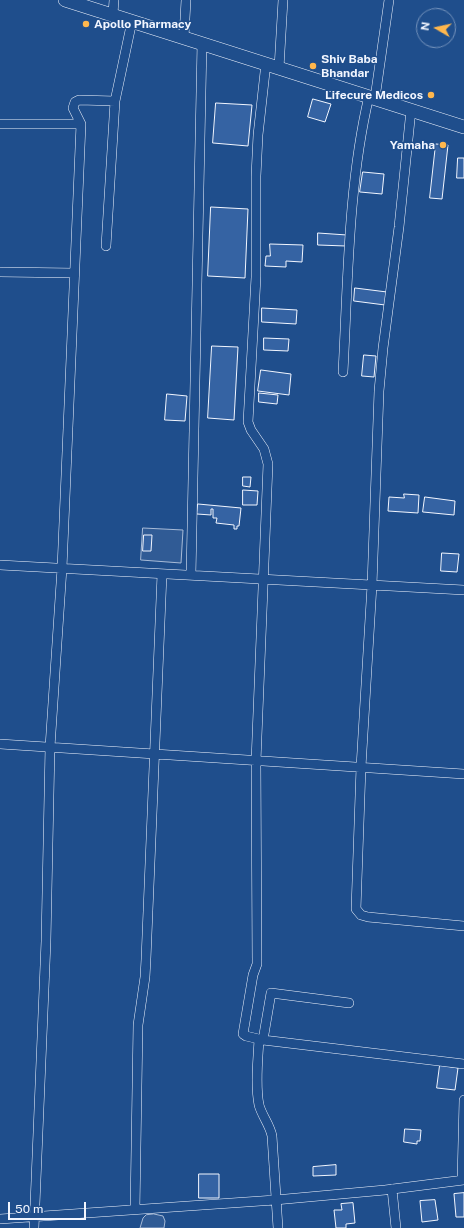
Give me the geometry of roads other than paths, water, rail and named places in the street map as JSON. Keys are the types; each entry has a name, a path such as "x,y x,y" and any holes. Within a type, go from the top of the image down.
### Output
{"main road":[{"path":"68,0 340,87 410,114 464,127"}],"street":[{"path":"113,14 114,0"},
{"path":"184,37 186,0"},
{"path":"279,68 283,0"},
{"path":"343,372 352,211 356,170 368,99 378,80 389,0"},
{"path":"106,246 115,101 132,21"},
{"path":"191,575 202,43"},
{"path":"266,64 258,135 256,176 256,277 248,422 251,430 264,449 268,464 256,761 257,964 253,974 243,1034 261,1040 464,1064"},
{"path":"34,1228 46,940 50,747 62,568 80,124 73,108 75,102 79,100 115,101"},
{"path":"410,114 399,228 384,333 380,376 372,585 361,767 356,909 361,915 368,918 464,926"},
{"path":"0,124 80,124"},
{"path":"0,272 74,272"},
{"path":"0,565 464,590"},
{"path":"135,1209 138,1025 146,971 162,574"},
{"path":"0,744 464,774"},
{"path":"278,1228 275,1200 272,1134 262,1112 257,1093 261,1040 271,993 349,1003"},
{"path":"0,1219 275,1200 392,1189 463,1180 464,1100"},
{"path":"392,1189 396,1228"}],"place":[{"name":"Apollo Pharmacy","path":"86,24"},
{"name":"Shiv Baba Bhandar","path":"313,66"},
{"name":"Lifecure Medicos","path":"431,95"},
{"name":"Yamaha","path":"443,145"}]}
